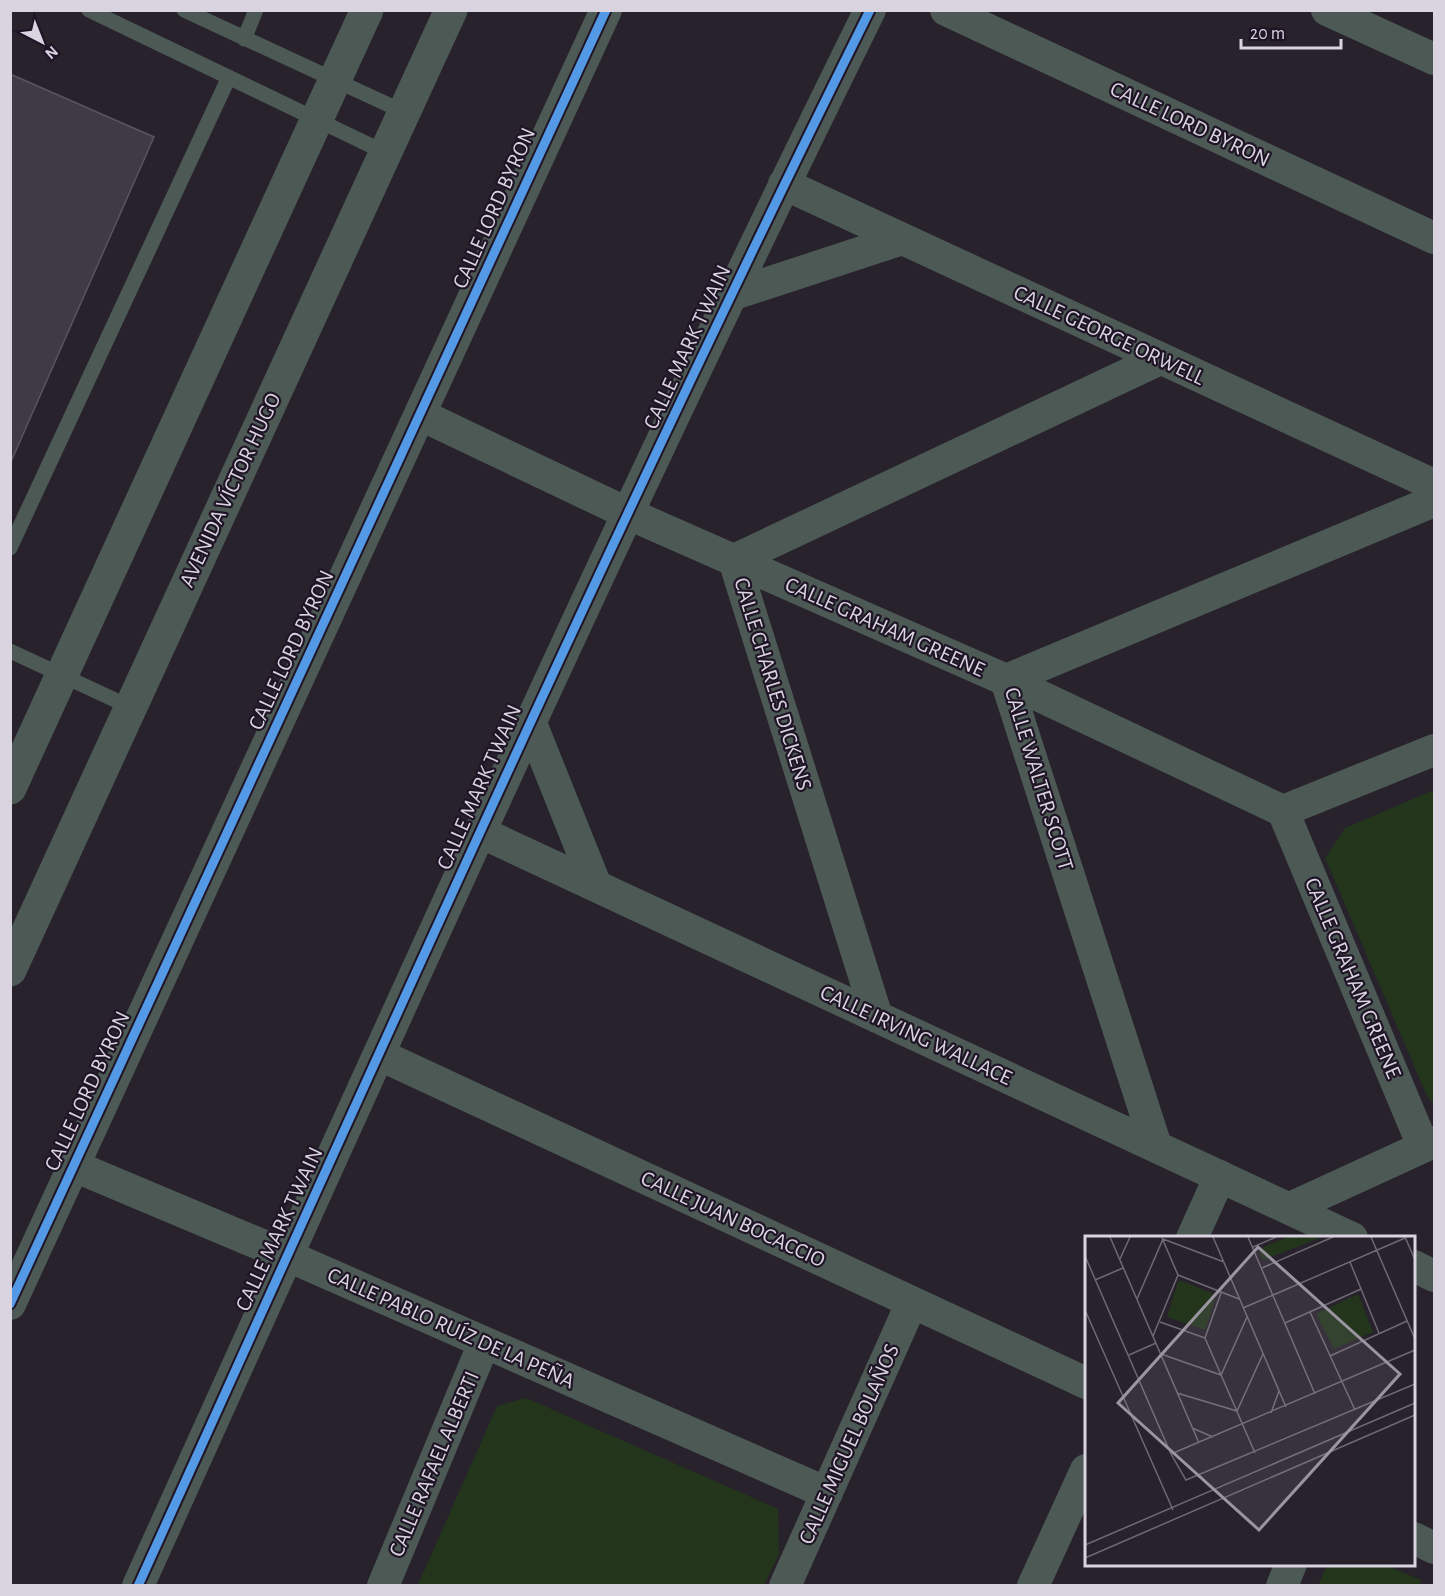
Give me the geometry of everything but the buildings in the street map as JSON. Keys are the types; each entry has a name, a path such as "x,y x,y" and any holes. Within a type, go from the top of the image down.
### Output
{"street":[{"path":"10,788 366,10"},
{"name":"AVENIDA VÍCTOR HUGO","path":"10,970 451,10"},
{"name":"CALLE LORD BYRON","path":"10,1304 422,415 606,10"},
{"name":"CALLE MARK TWAIN","path":"138,1586 531,721 784,184 870,10"},
{"name":"CALLE LORD BYRON","path":"946,10 1434,238"},
{"path":"1327,10 1434,59"},
{"name":"CALLE GEORGE ORWELL","path":"784,184 1434,485"},
{"path":"734,294 902,238"},
{"name":"CALLE CHARLES DICKENS","path":"877,1017 734,560 1160,359"},
{"name":"CALLE GRAHAM GREENE","path":"422,415 629,514 1006,680 1283,811 1429,1144 1290,1208"},
{"name":"CALLE WALTER SCOTT","path":"1156,1146 1006,680 1434,501"},
{"path":"531,721 596,886"},
{"path":"1283,811 1434,750"},
{"name":"CALLE IRVING WALLACE","path":"480,832 1349,1236"},
{"name":"CALLE JUAN BOCACCIO","path":"380,1054 1085,1383"},
{"name":"CALLE PABLO RUÍZ DE LA PEÑA","path":"74,1166 288,1256 827,1493"},
{"path":"1193,1236 1220,1176"},
{"path":"1415,1267 1434,1276"},
{"name":"CALLE MIGUEL BOLAÑOS","path":"785,1586 912,1302"},
{"name":"CALLE RAFAEL ALBERTI","path":"383,1586 484,1343"},
{"path":"1033,1586 1085,1472"},
{"path":"1415,1539 1434,1548"},
{"path":"1282,1586 1290,1566"}],"lane":[{"path":"89,10 384,152"},
{"path":"184,10 404,112"},
{"path":"244,39 256,10"},
{"path":"10,548 229,77"},
{"path":"10,651 130,707"}],"green space":[{"path":"1434,790 1434,1105 1427,1096 1325,858 1345,828"},
{"path":"526,1398 778,1509 779,1554 764,1585 418,1585 497,1406"},
{"path":"1330,1566 1388,1566 1421,1580 1420,1585 1318,1585 1326,1568"}],"cycle path":[{"path":"10,1304 606,10"},
{"path":"138,1586 588,598 870,10"}]}
